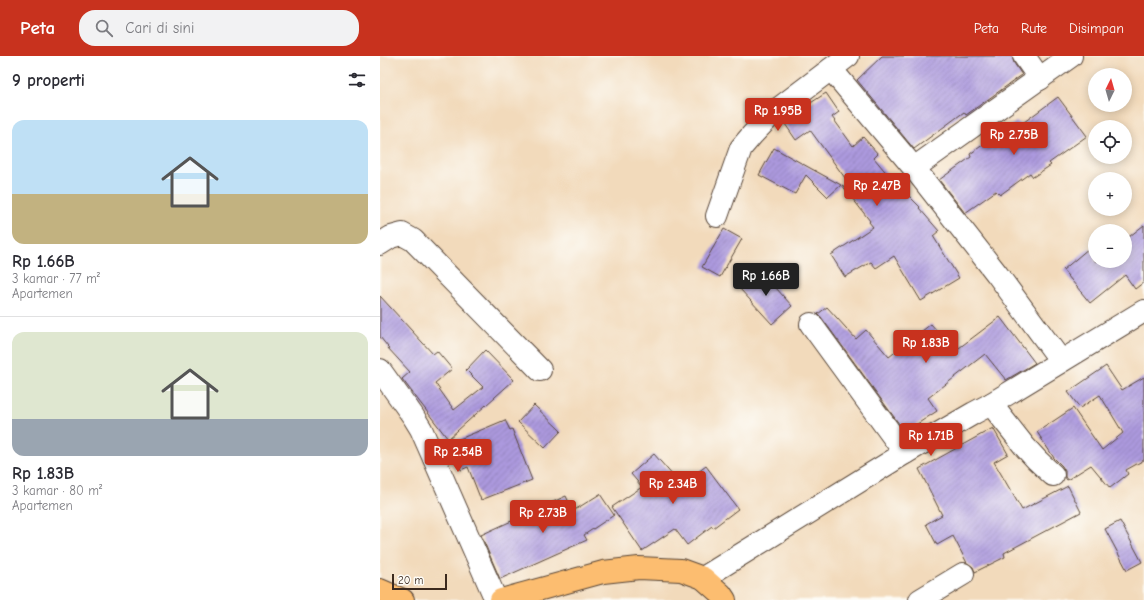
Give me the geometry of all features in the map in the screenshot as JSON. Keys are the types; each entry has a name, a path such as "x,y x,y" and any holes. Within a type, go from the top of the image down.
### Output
{"main road":[{"path":"501,600 603,572 640,568 681,570 703,578 721,594 725,600"},
{"path":"380,590 402,600"}],"street":[{"path":"1024,56 1040,80"},
{"path":"914,168 1040,80 1071,56"},
{"path":"717,216 741,148 774,112 840,63 914,168 997,274 1062,361"},
{"path":"380,244 391,237 402,234 413,240 540,370"},
{"path":"703,578 904,453 991,404 1144,311"},
{"path":"811,324 904,453"},
{"path":"380,370 414,416 496,600"},
{"path":"991,404 1037,460 1053,475"},
{"path":"920,600 963,574"}],"building":[{"path":"882,56 1012,56 1014,63 1022,75 966,115 964,112 914,149 857,80"},
{"path":"826,93 839,112 832,117 853,146 863,137 878,154 874,158 903,193 905,191 920,207 919,208 939,231 933,236 959,278 921,301 894,256 876,268 871,262 845,277 831,255 873,227 842,185 856,193 810,130 796,140 783,121"},
{"path":"1058,97 1087,136 1049,163 1051,165 1033,177 1030,173 1000,195 996,191 965,213 939,180 971,157 970,154 994,137 995,138 1017,121 1020,125"},
{"path":"774,148 841,185 828,197 806,175 795,194 759,175"},
{"path":"1144,225 1144,282 1135,289 1125,275 1090,303 1063,270 1088,249 1088,268 1132,268 1132,234"},
{"path":"724,229 742,239 720,277 702,267"},
{"path":"760,270 792,306 772,324 740,289"},
{"path":"380,296 433,354 437,351 452,369 435,383 454,410 483,387 466,370 485,350 514,380 448,439 402,379 410,372 380,337"},
{"path":"827,307 856,339 866,330 889,357 931,324 955,351 1000,317 1035,363 1006,380 985,354 928,398 937,411 905,432 818,314"},
{"path":"1106,366 1122,390 1144,377 1144,460 1126,470 1128,474 1110,488 1091,465 1067,480 1062,466 1054,458 1037,432 1073,408 1102,450 1123,433 1100,395 1080,408 1068,392"},
{"path":"534,405 561,431 545,448 518,422"},
{"path":"505,420 510,430 512,429 532,480 481,500 468,467 461,470 450,443"},
{"path":"993,428 1008,454 994,462 1022,510 1068,486 1081,512 1004,553 1005,557 975,572 973,567 967,563 953,536 937,545 926,524 942,515 919,469"},
{"path":"654,454 681,485 706,466 738,509 687,545 675,529 642,551 612,507 642,487 631,474"},
{"path":"600,494 614,515 584,535 587,540 500,579 481,535 566,496 573,511"},
{"path":"1120,521 1142,562 1127,570 1105,529"}]}
